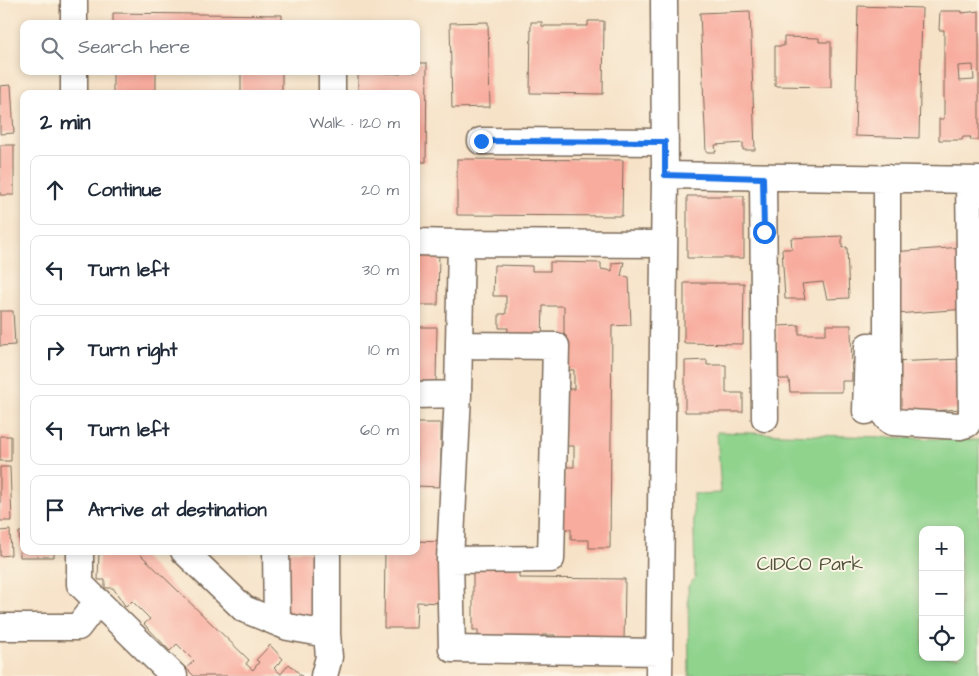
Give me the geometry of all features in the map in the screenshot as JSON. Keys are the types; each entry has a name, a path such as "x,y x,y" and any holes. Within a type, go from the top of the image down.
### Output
{"street":[{"path":"74,0 74,20"},
{"path":"461,243 460,346 450,560 452,649 659,664 665,175 664,0"},
{"path":"74,75 74,90"},
{"path":"332,75 332,90"},
{"path":"481,141 665,142"},
{"path":"665,175 763,178 879,178 974,180 972,415 967,424 960,426 892,422 886,418 879,178"},
{"path":"763,178 765,418"},
{"path":"866,411 879,178"},
{"path":"420,242 664,244"},
{"path":"450,560 550,559 556,346 460,346"},
{"path":"420,395 458,394"},
{"path":"80,555 80,584 174,676"},
{"path":"188,555 244,609 288,627 327,634"},
{"path":"276,555 277,622"},
{"path":"324,676 330,656 327,634 326,555"},
{"path":"0,627 78,627 98,601"}],"green space":[{"name":"CIDCO Park","path":"717,432 979,440 979,676 689,676 688,586 695,578 693,494 721,493"}],"building":[{"path":"858,6 922,8 919,138 855,136"},
{"path":"750,11 755,150 743,150 743,143 715,145 716,152 706,152 700,13"},
{"path":"940,11 962,11 962,13 979,11 979,140 970,140 971,137 963,137 962,140 939,140 939,119 944,119 944,30 939,30","holes":["973,65 974,80 959,81 958,66"]},
{"path":"113,13 282,15 282,20 113,20"},
{"path":"588,21 604,21 603,94 530,93 531,22 542,22 542,26 588,26"},
{"path":"488,22 490,107 452,108 450,23"},
{"path":"784,37 819,38 819,42 831,42 831,87 775,86 775,46 784,46"},
{"path":"420,63 427,63 426,162 420,162 420,90 358,90 358,75 420,75"},
{"path":"113,75 156,75 156,90 113,90"},
{"path":"241,75 282,75 282,90 241,90"},
{"path":"11,85 14,133 0,134 0,86"},
{"path":"0,145 14,145 14,195 0,195"},
{"path":"457,159 623,160 622,216 457,215"},
{"path":"687,196 744,196 744,258 687,258"},
{"path":"842,236 842,248 847,247 849,298 827,299 823,282 802,284 805,299 785,299 782,249 792,249 791,238"},
{"path":"963,247 967,309 895,314 891,252"},
{"path":"420,251 439,251 438,305 420,305"},
{"path":"550,262 601,263 601,269 612,271 612,263 624,262 621,276 629,277 631,325 612,326 610,548 589,548 589,540 571,540 571,529 563,529 564,467 574,467 574,446 564,446 564,389 574,389 574,370 564,370 564,306 543,306 542,338 507,337 508,328 499,328 499,314 506,314 506,296 493,296 494,265 532,266 532,271 550,271"},
{"path":"684,283 744,283 743,344 684,343"},
{"path":"0,311 13,311 15,345 0,346"},
{"path":"799,325 799,334 826,334 826,325 851,325 852,381 842,381 842,392 790,392 789,379 777,379 777,326"},
{"path":"420,327 437,327 436,384 420,384"},
{"path":"961,359 963,409 895,413 892,362"},
{"path":"707,360 707,365 726,365 726,393 743,393 743,412 685,412 685,361"},
{"path":"420,423 441,423 441,487 420,486"},
{"path":"0,436 11,436 11,461 0,461"},
{"path":"0,467 10,467 12,521 0,521"},
{"path":"10,530 11,555 0,556 0,531"},
{"path":"19,532 20,555 54,555 54,557 20,557"},
{"path":"420,541 444,542 444,603 417,602 416,628 384,628 385,555 420,555"},
{"path":"99,555 141,555 249,660 246,664 253,670 259,662 256,660 270,645 283,659 274,668 281,674 289,664 302,676 194,676 186,668 194,661 177,644 170,651 144,624 150,619 132,601 126,607 113,588 105,588 105,580 98,580"},
{"path":"283,555 320,555 321,619 284,617"},
{"path":"473,566 519,567 519,578 625,579 624,644 555,642 555,635 542,635 542,642 525,641 525,637 478,640 478,630 473,630"}],"route":[{"path":"481,141 665,142 665,175 763,178 764,232"}]}
